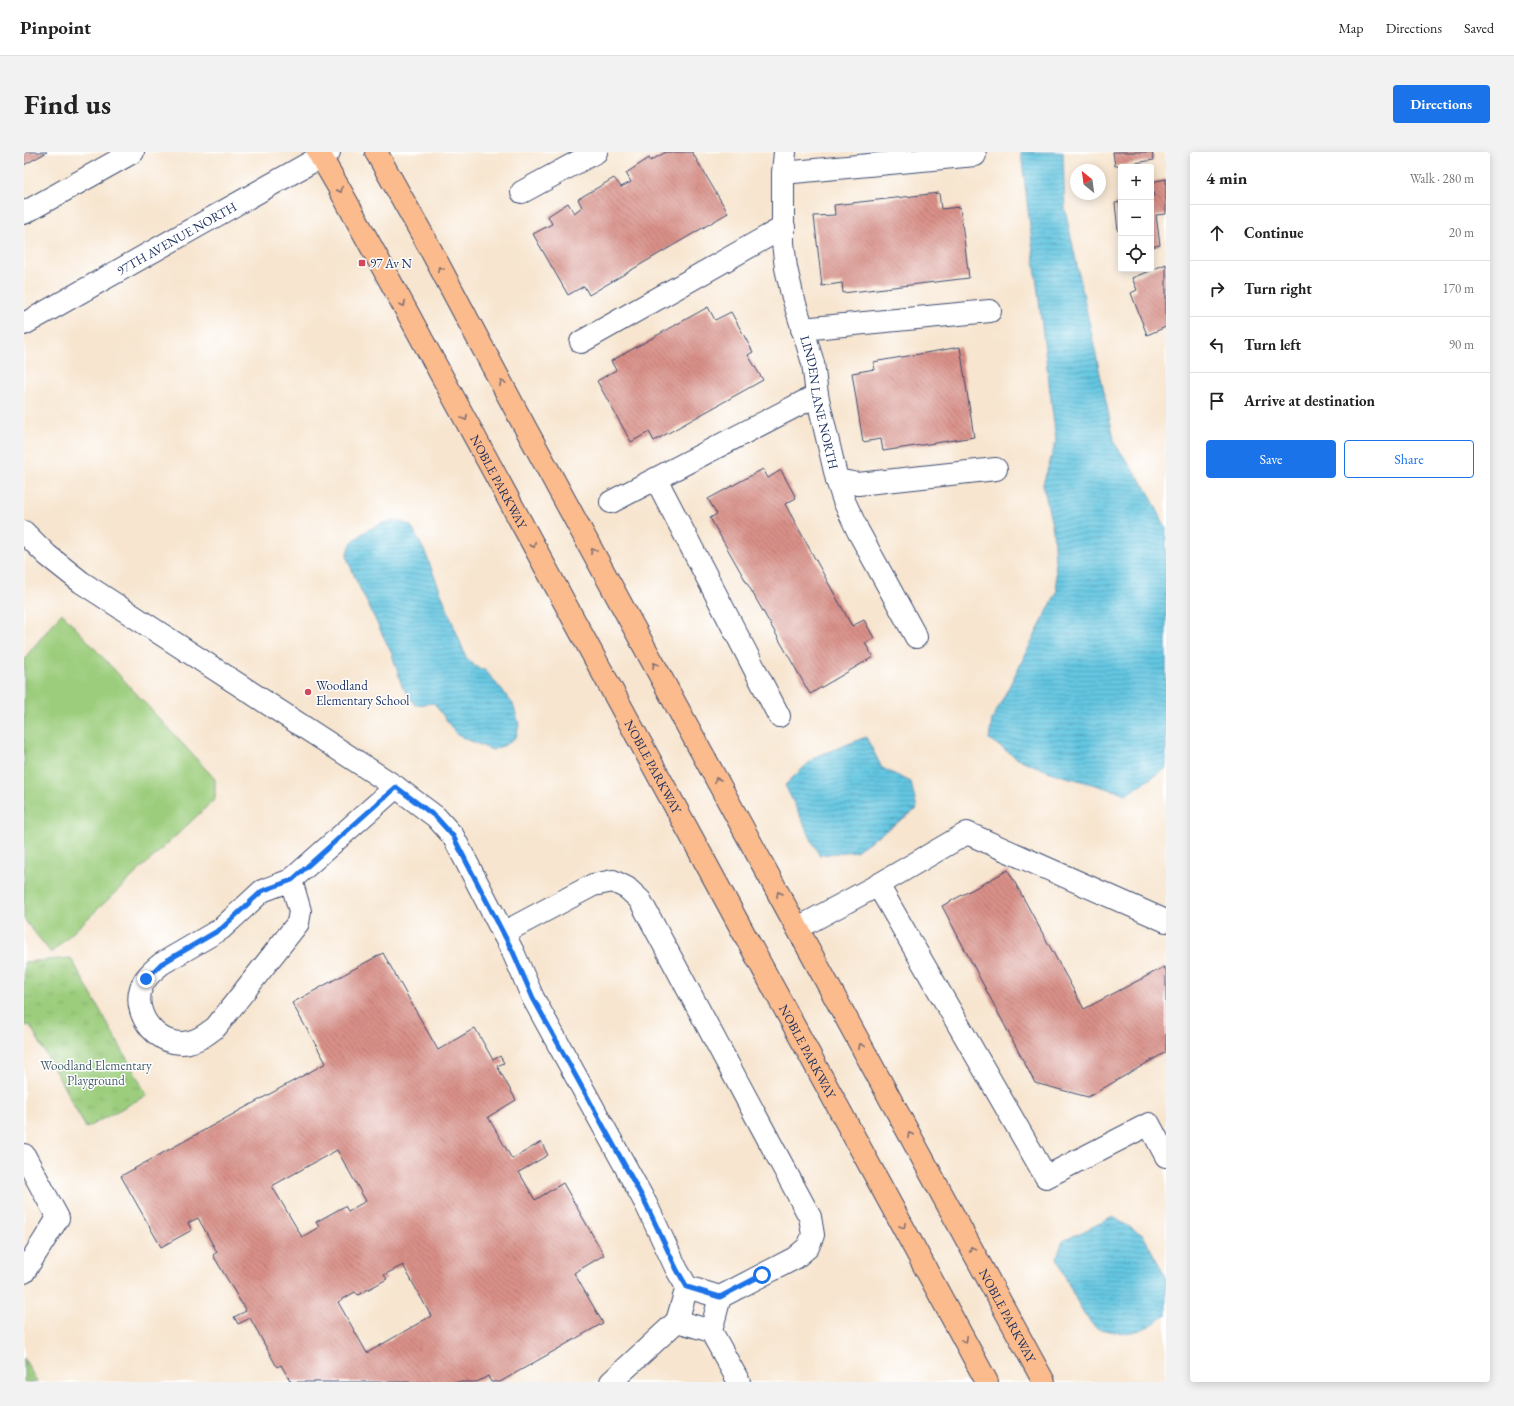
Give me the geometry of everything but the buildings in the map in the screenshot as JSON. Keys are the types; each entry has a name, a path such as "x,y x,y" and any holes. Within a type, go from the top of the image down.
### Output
{"main road":[{"name":"NOBLE PARKWAY","path":"376,152 1044,1382"},
{"name":"NOBLE PARKWAY","path":"322,154 987,1382"}],"street":[{"path":"24,214 133,152"},
{"path":"522,192 596,152"},
{"name":"97TH AVENUE NORTH","path":"24,324 322,154"},
{"path":"784,163 975,155"},
{"name":"LINDEN LANE NORTH","path":"784,163 783,243 786,268 792,294 813,364 817,395 837,480 844,501 858,531 916,637"},
{"path":"582,342 784,227"},
{"path":"802,329 990,311"},
{"path":"612,502 817,395"},
{"path":"837,480 858,484 996,469"},
{"path":"656,479 779,716"},
{"path":"24,532 47,555 81,582 396,787 436,817 453,836 503,933 513,952 533,998 646,1204 677,1270 687,1287 720,1297 795,1258 808,1247 813,1235 810,1217 640,900 627,888 613,881 594,885 503,933"},
{"path":"292,880 300,911 298,923 216,1027 198,1039 189,1042 172,1042 159,1035 147,1023 139,1006 141,988 146,979 161,964 221,929 262,891 292,880 396,787"},
{"path":"798,928 878,886 967,833 1166,921"},
{"path":"878,886 1046,1177 1149,1124 1166,1156"},
{"path":"24,1155 58,1218 24,1272"},
{"path":"611,1382 677,1321 687,1287"},
{"path":"720,1297 711,1331 739,1382"},
{"path":"677,1321 711,1331"}],"green space":[{"path":"62,613 215,779 215,799 51,953 24,919 24,661 31,650"},
{"name":"Woodland Elementary Playground","path":"71,958 147,1095 86,1128 30,1025 24,1026 24,962"},
{"path":"24,1358 37,1382 24,1382"}],"water":[{"path":"1021,152 1063,152 1065,209 1115,444 1149,493 1166,528 1166,768 1127,794 1053,773 1018,759 989,739 992,720 1057,592 1053,530 1043,484 1056,441"},
{"path":"399,521 411,526 425,552 466,657 475,666 486,671 513,704 519,725 516,737 505,745 492,750 457,735 434,703 415,705 402,686 392,654 356,580 348,560 347,553 352,542 364,532 383,523"},
{"path":"866,737 882,768 911,782 917,809 856,851 819,855 785,785 815,757"},
{"path":"1113,1217 1143,1235 1166,1277 1166,1315 1146,1328 1133,1332 1125,1333 1095,1327 1084,1314 1068,1284 1057,1257 1063,1241"}],"place":[{"name":"97 Av N","path":"362,263"},
{"name":"Woodland Elementary School","path":"308,692"}],"route":[{"path":"146,979 152,971 161,964 221,929 262,891 292,880 396,787 436,817 453,836 513,952 533,998 646,1204 677,1270 687,1287 720,1297 762,1275"}]}
